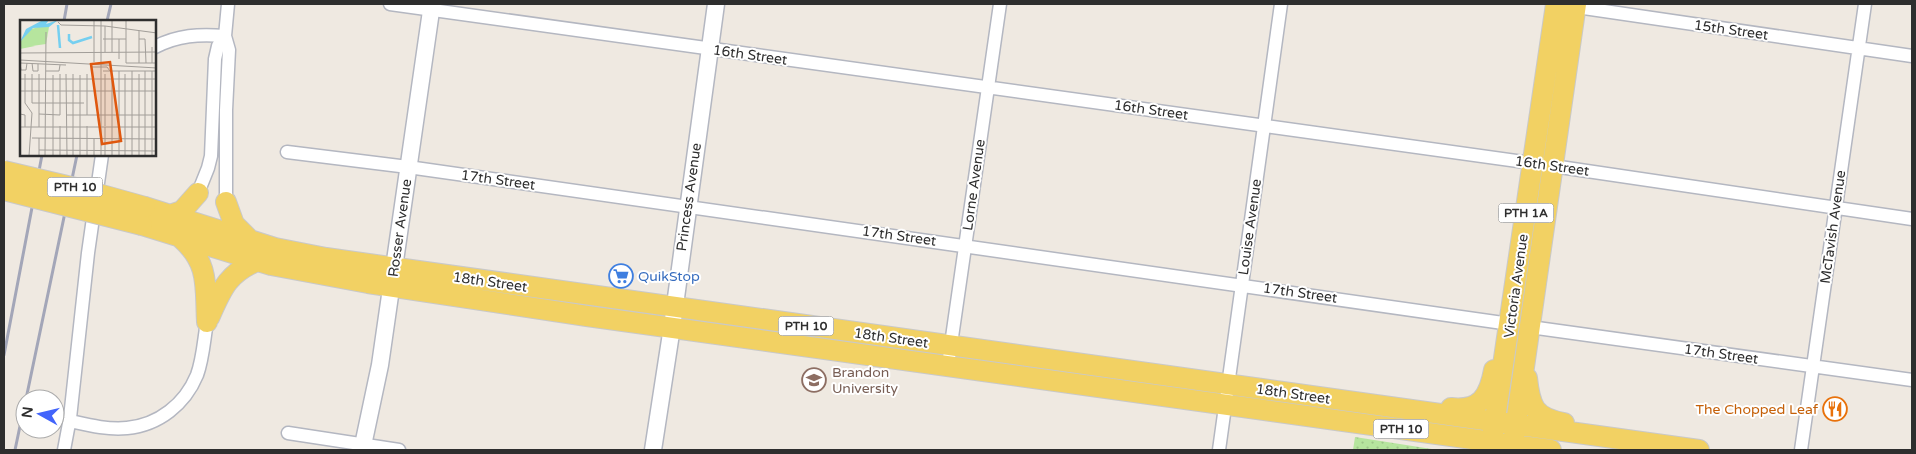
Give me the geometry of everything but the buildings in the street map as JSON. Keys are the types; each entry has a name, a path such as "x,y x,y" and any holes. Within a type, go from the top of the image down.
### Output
{"main road":[{"name":"Victoria Avenue","path":"1492,446 1507,323 1515,295 1533,163 1563,5"},
{"name":"Victoria Avenue","path":"1512,448 1553,166 1563,5"},
{"name":"18th Street","path":"4,171 84,190 144,216 181,238 257,261 310,273 393,278 1227,394 1362,404 1699,450"},
{"name":"18th Street","path":"4,190 144,216 170,215 251,240 393,278"},
{"path":"170,215 187,207 198,193"},
{"path":"226,202 234,224 251,240"},
{"path":"181,238 196,253 204,270 207,322"},
{"path":"207,322 219,295 233,274 257,261"},
{"path":"1362,404 1411,402 1463,408 1476,406 1488,393 1499,340 1507,323"},
{"path":"1526,351 1529,394 1531,403 1539,414 1559,422 1613,431 1643,443"},
{"name":"18th Street","path":"1227,394 1310,416 1492,446 1551,450"},
{"path":"1310,416 1347,428 1430,441 1456,450"}],"street":[{"path":"198,193 211,156 215,59 218,46 224,36 228,4"},
{"name":"16th Street","path":"390,4 431,7 709,49 1533,163 1912,219"},
{"name":"Princess Avenue","path":"653,450 716,4"},
{"name":"Lorne Avenue","path":"949,356 1000,4"},
{"name":"Louise Avenue","path":"1219,450 1281,4"},
{"name":"McTavish Avenue","path":"1801,450 1865,4"},
{"name":"15th Street","path":"1563,5 1912,56"},
{"name":"Rosser Avenue","path":"362,447 380,365 431,7"},
{"path":"156,47 171,40 191,35 224,36"},
{"path":"224,36 229,50 226,110 226,202"},
{"name":"17th Street","path":"287,152 408,167 1507,323"},
{"path":"64,450 70,422 88,253 102,156"},
{"path":"70,422 127,428 142,426 170,412 180,403 191,388 198,373 207,322"},
{"name":"17th Street","path":"1530,327 1912,380"},
{"path":"288,433 362,447 399,450"}],"green space":[{"path":"1355,437 1438,450 1353,450"}],"railway":[{"path":"64,20 67,4"},
{"path":"107,20 111,4"},
{"path":"4,355 42,156"},
{"path":"28,389 77,156"},
{"path":"15,450 17,439"}],"place":[{"name":"QuikStop","path":"621,276"},
{"name":"Brandon University","path":"814,380"},
{"name":"The Chopped Leaf","path":"1835,409"}]}
